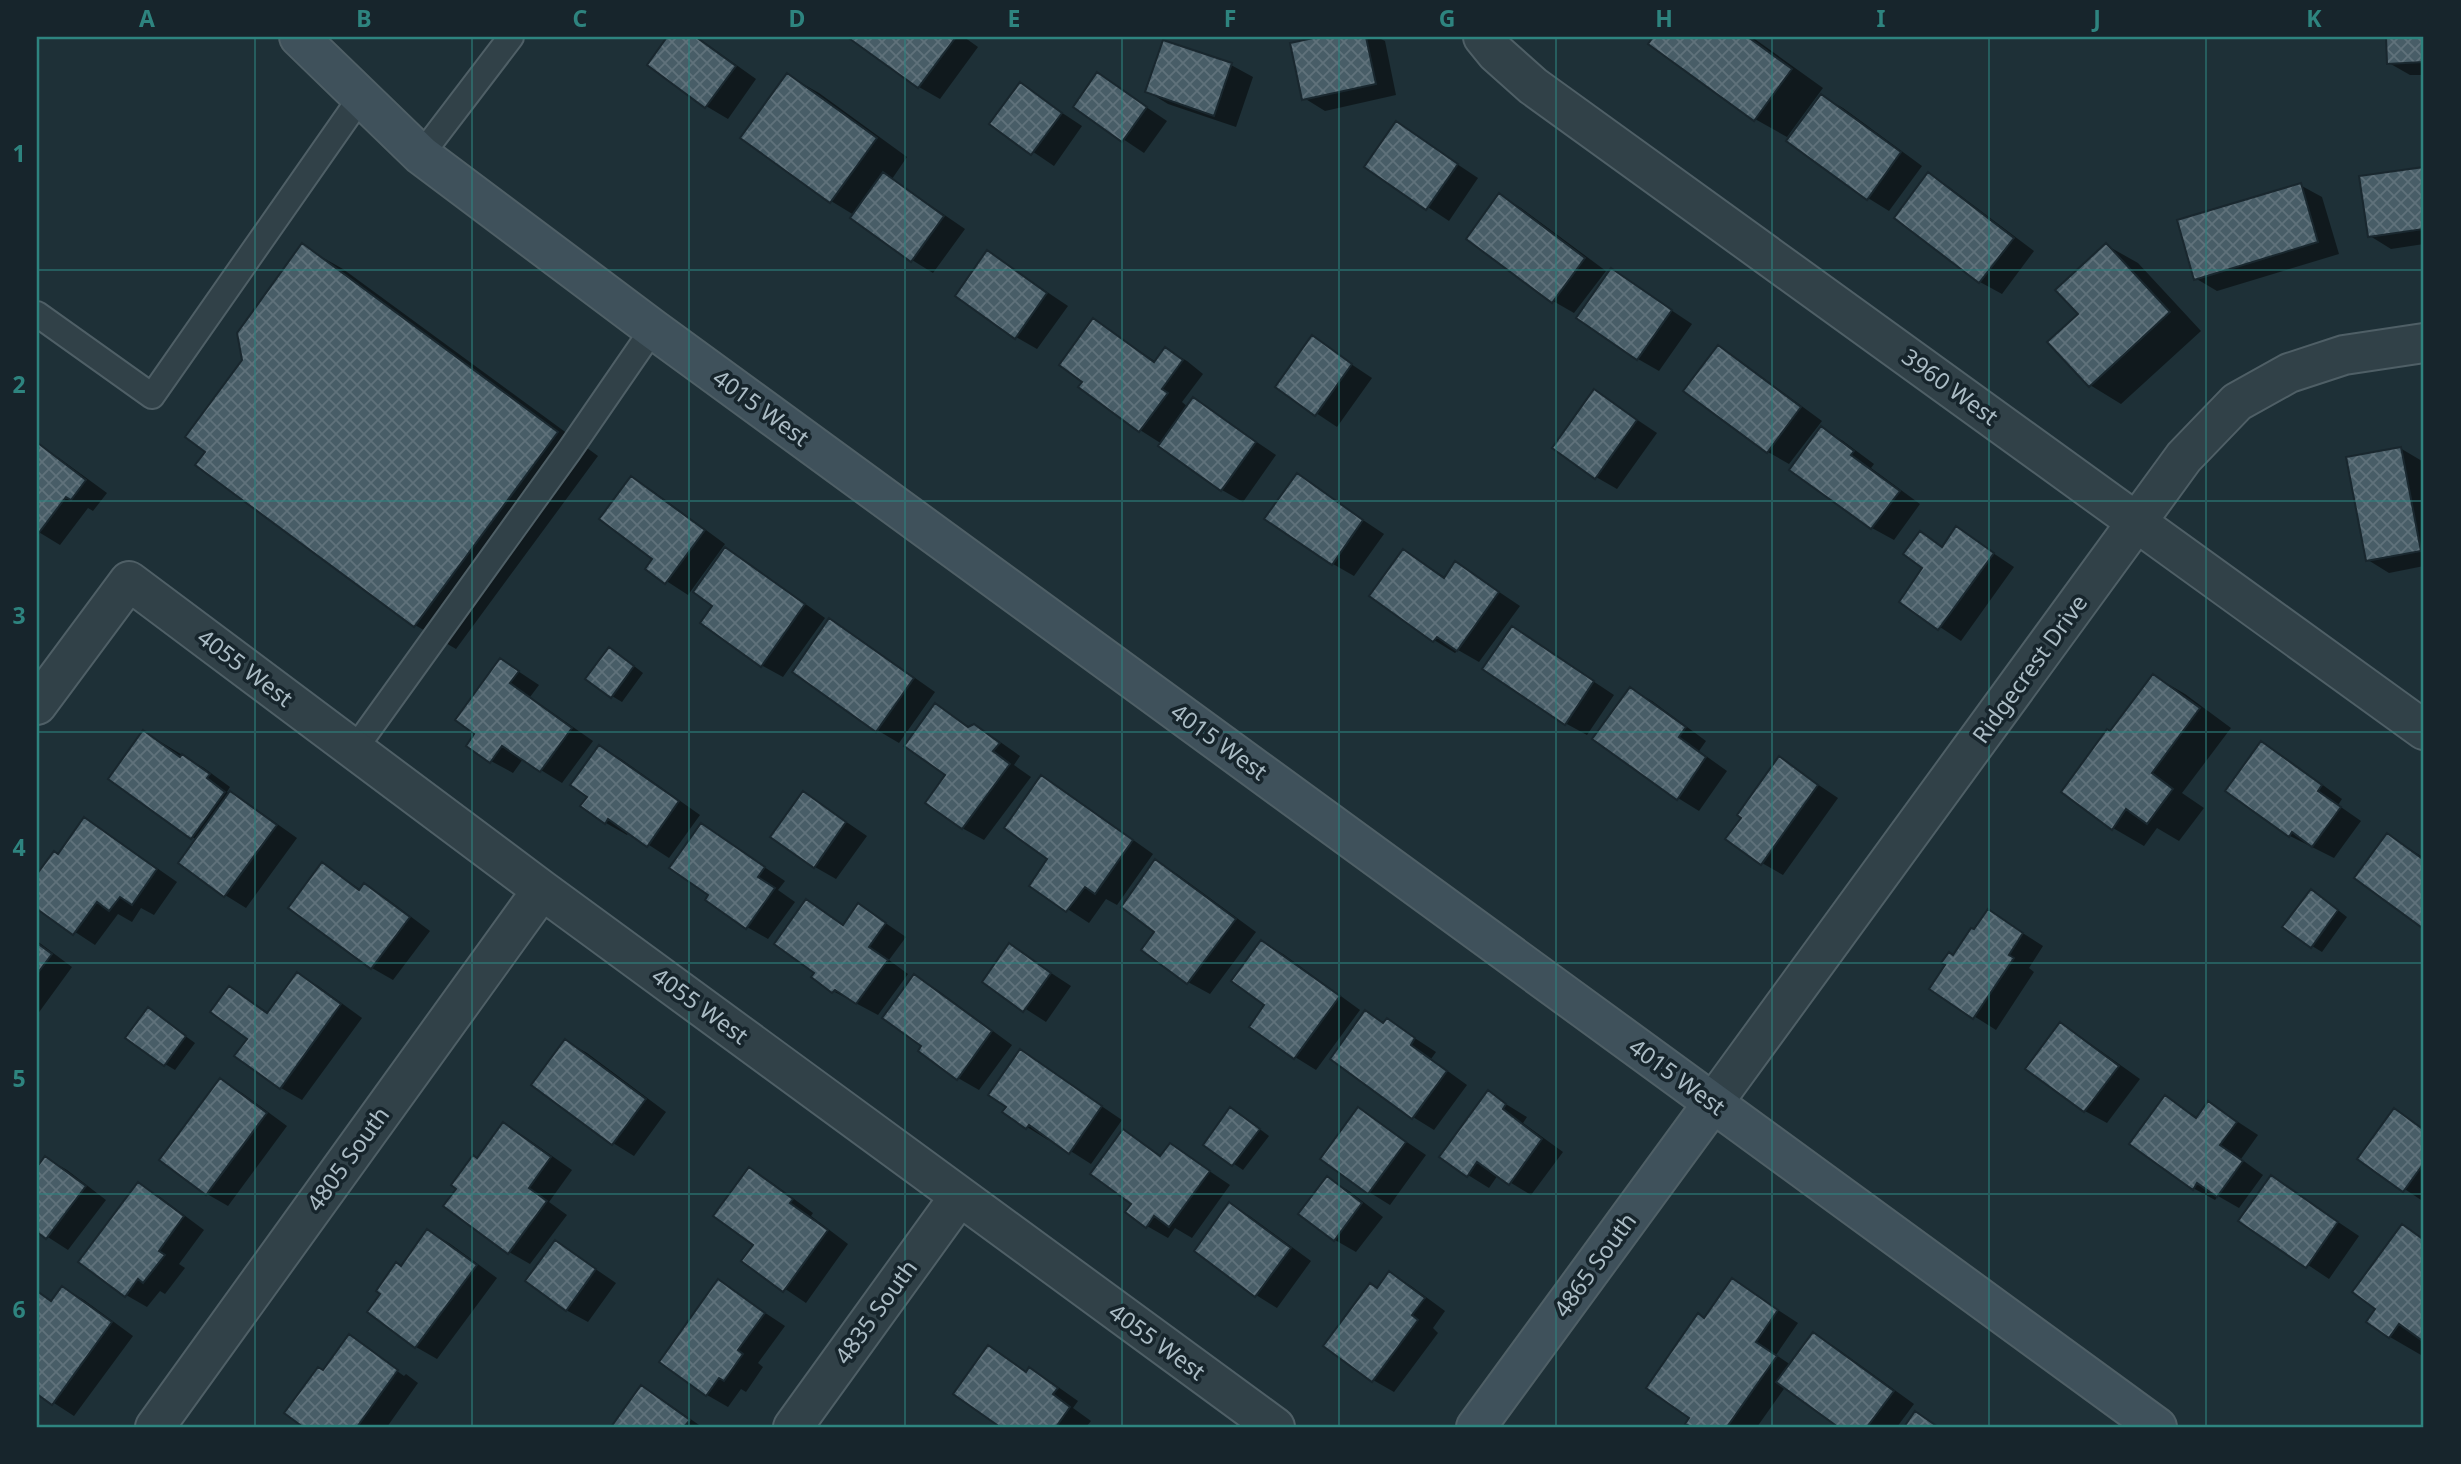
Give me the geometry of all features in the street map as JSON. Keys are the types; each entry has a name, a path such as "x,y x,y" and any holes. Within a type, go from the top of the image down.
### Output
{"street":[{"name":"4015 West","path":"299,37 421,155 653,329 2157,1427"},
{"name":"3960 West","path":"1483,37 1496,53 1533,86 2424,730"},
{"name":"Ridgecrest Drive","path":"1713,1103 2184,457 2237,402 2288,373 2344,355 2424,343"},
{"name":"4055 West","path":"37,705 129,581 542,890 1275,1427"},
{"name":"4805 South","path":"155,1427 542,890"},
{"name":"4865 South","path":"1476,1427 1713,1103"},
{"name":"4835 South","path":"793,1427 959,1196"}],"lane":[{"path":"421,155 511,37"},
{"path":"37,314 152,396 361,97"},
{"path":"354,750 561,463 653,329"}],"building":[{"path":"667,37 696,37 736,66 705,108 647,65"},
{"path":"956,37 918,88 850,39"},
{"path":"1318,37 1366,37 1376,84 1302,100 1290,43"},
{"path":"1653,37 1748,37 1792,69 1754,121 1648,44"},
{"path":"2386,37 2424,37 2424,62 2387,64"},
{"path":"1163,40 1232,63 1214,116 1145,92"},
{"path":"1097,72 1147,107 1122,142 1073,107"},
{"path":"787,73 877,138 830,203 740,138"},
{"path":"1020,82 1062,113 1031,155 989,124"},
{"path":"1821,94 1901,152 1867,200 1786,141"},
{"path":"1396,121 1458,164 1426,210 1364,167"},
{"path":"2424,167 2424,229 2368,237 2359,176"},
{"path":"883,172 944,216 911,262 850,218"},
{"path":"1928,172 2014,238 1979,283 1894,218"},
{"path":"2301,183 2318,242 2194,280 2177,220"},
{"path":"1499,193 1585,258 1552,303 1466,239"},
{"path":"302,243 558,432 414,627 195,465 205,452 185,437 242,360 237,333"},
{"path":"2106,243 2170,312 2089,387 2047,342 2078,314 2055,290"},
{"path":"987,250 1047,293 1015,339 955,296"},
{"path":"1611,268 1672,310 1637,360 1576,318"},
{"path":"1093,318 1154,362 1165,347 1183,360 1162,389 1168,393 1139,432 1078,387 1082,382 1059,365"},
{"path":"1312,335 1352,364 1315,416 1275,387"},
{"path":"1718,345 1801,407 1767,453 1683,391"},
{"path":"1594,389 1637,420 1595,479 1552,448"},
{"path":"1193,397 1256,442 1221,491 1158,446"},
{"path":"1821,426 1854,451 1851,455 1900,491 1871,529 1789,470"},
{"path":"38,443 86,480 71,500 66,497 38,534"},
{"path":"2401,447 2421,551 2366,561 2346,457"},
{"path":"1297,473 1363,520 1332,565 1264,519"},
{"path":"631,476 705,530 665,584 645,569 652,559 599,519"},
{"path":"1956,526 1994,553 1938,630 1899,602 1922,568 1903,554 1920,531 1942,547"},
{"path":"725,547 805,604 761,667 700,623 712,606 693,592"},
{"path":"1403,549 1444,578 1455,561 1499,592 1457,651 1437,637 1433,642 1369,596"},
{"path":"829,618 914,678 876,732 792,672"},
{"path":"1512,626 1594,681 1565,725 1482,669"},
{"path":"609,647 634,666 611,698 585,679"},
{"path":"500,658 519,671 510,683 572,728 540,772 502,746 490,763 466,746 474,734 455,720"},
{"path":"2153,674 2200,708 2152,773 2173,789 2147,824 2126,809 2112,830 2061,792 2107,729 2110,731"},
{"path":"1630,687 1686,727 1679,737 1706,757 1677,800 1592,739"},
{"path":"935,703 968,727 974,724 1000,743 993,751 1010,764 962,829 925,803 945,775 904,746"},
{"path":"143,730 180,757 182,754 210,774 207,778 225,792 191,839 108,779"},
{"path":"2261,741 2322,785 2318,791 2341,807 2312,847 2292,832 2289,837 2225,791"},
{"path":"599,745 679,801 647,847 608,819 605,824 580,806 587,797 570,785"},
{"path":"1779,756 1818,785 1761,865 1725,839 1741,818 1737,815"},
{"path":"1041,775 1133,840 1095,894 1085,887 1066,912 1029,886 1047,859 1004,828"},
{"path":"230,791 277,825 224,897 178,863"},
{"path":"803,791 846,822 814,868 770,837"},
{"path":"84,817 157,869 132,905 120,897 109,911 97,902 73,935 37,909 37,874 54,851 58,854"},
{"path":"701,823 765,867 758,877 775,888 746,929 705,900 708,895 669,868"},
{"path":"2387,833 2424,860 2424,923 2421,927 2354,878"},
{"path":"1155,859 1236,919 1187,984 1141,950 1154,932 1121,907"},
{"path":"322,862 359,890 364,883 410,917 371,969 288,908"},
{"path":"2311,889 2338,910 2311,948 2282,927"},
{"path":"806,899 843,925 858,903 886,923 869,947 888,960 856,1004 835,990 832,993 811,977 814,973 774,944"},
{"path":"1988,909 2023,933 2009,955 2014,958 1973,1019 1929,989 1945,965 1941,963 1949,952 1953,955"},
{"path":"1261,940 1340,996 1294,1059 1249,1027 1264,1005 1231,981"},
{"path":"37,943 52,954 37,974"},
{"path":"1009,943 1051,973 1023,1012 982,982"},
{"path":"297,972 341,1004 280,1089 234,1056 247,1039 210,1012 229,986 267,1013"},
{"path":"914,974 992,1031 957,1080 918,1051 921,1046 882,1018"},
{"path":"148,1007 186,1036 164,1066 125,1038"},
{"path":"1365,1010 1383,1023 1387,1018 1415,1038 1411,1045 1447,1071 1412,1119 1330,1059"},
{"path":"2060,1022 2119,1066 2084,1112 2025,1069"},
{"path":"565,1039 646,1099 612,1145 531,1085"},
{"path":"1020,1049 1102,1106 1069,1154 1029,1125 1026,1129 1002,1112 1006,1107 988,1095"},
{"path":"220,1078 267,1113 206,1195 159,1160"},
{"path":"1488,1090 1506,1104 1503,1109 1542,1139 1509,1185 1477,1162 1467,1177 1439,1157"},
{"path":"2165,1095 2196,1118 2208,1101 2237,1122 2220,1145 2243,1161 2217,1197 2197,1183 2193,1190 2129,1144"},
{"path":"1230,1107 1260,1129 1232,1166 1203,1145"},
{"path":"1358,1107 1406,1142 1368,1194 1320,1159"},
{"path":"2394,1108 2424,1130 2424,1163 2403,1192 2357,1159"},
{"path":"503,1122 551,1157 529,1188 547,1201 508,1254 443,1206 456,1189 451,1185 473,1155 477,1158"},
{"path":"1123,1129 1160,1156 1170,1143 1210,1171 1169,1227 1154,1216 1146,1228 1125,1212 1131,1204 1090,1174"},
{"path":"45,1156 86,1186 46,1239 37,1232 37,1167"},
{"path":"749,1167 793,1199 790,1203 828,1230 783,1292 741,1261 753,1245 713,1216"},
{"path":"2271,1175 2338,1222 2306,1268 2238,1221"},
{"path":"1327,1176 1362,1203 1334,1241 1298,1214"},
{"path":"138,1182 184,1216 159,1251 165,1255 143,1283 138,1279 125,1297 78,1262"},
{"path":"1229,1202 1291,1248 1255,1297 1194,1251"},
{"path":"2402,1224 2424,1240 2424,1342 2399,1324 2389,1338 2366,1322 2375,1309 2352,1292"},
{"path":"427,1229 477,1265 415,1348 367,1312 380,1294 376,1291 396,1262 401,1266"},
{"path":"555,1240 596,1269 566,1311 525,1281"},
{"path":"1389,1271 1425,1298 1412,1315 1418,1320 1372,1382 1323,1346 1370,1283 1377,1288"},
{"path":"1732,1278 1778,1310 1756,1342 1777,1356 1727,1427 1691,1427 1685,1424 1689,1418 1646,1388 1698,1313 1704,1318"},
{"path":"718,1279 765,1313 738,1350 743,1354 724,1381 719,1378 706,1396 659,1362"},
{"path":"62,1286 112,1322 52,1405 37,1394 37,1291 51,1301"},
{"path":"1813,1332 1894,1391 1867,1427 1838,1427 1776,1382"},
{"path":"349,1334 398,1370 357,1427 303,1427 284,1413 318,1367 323,1370"},
{"path":"988,1345 1026,1372 1029,1367 1058,1388 1053,1394 1070,1407 1056,1427 1000,1427 953,1394"},
{"path":"641,1385 690,1420 684,1427 611,1427"},
{"path":"1915,1411 1938,1427 1904,1427"}]}
